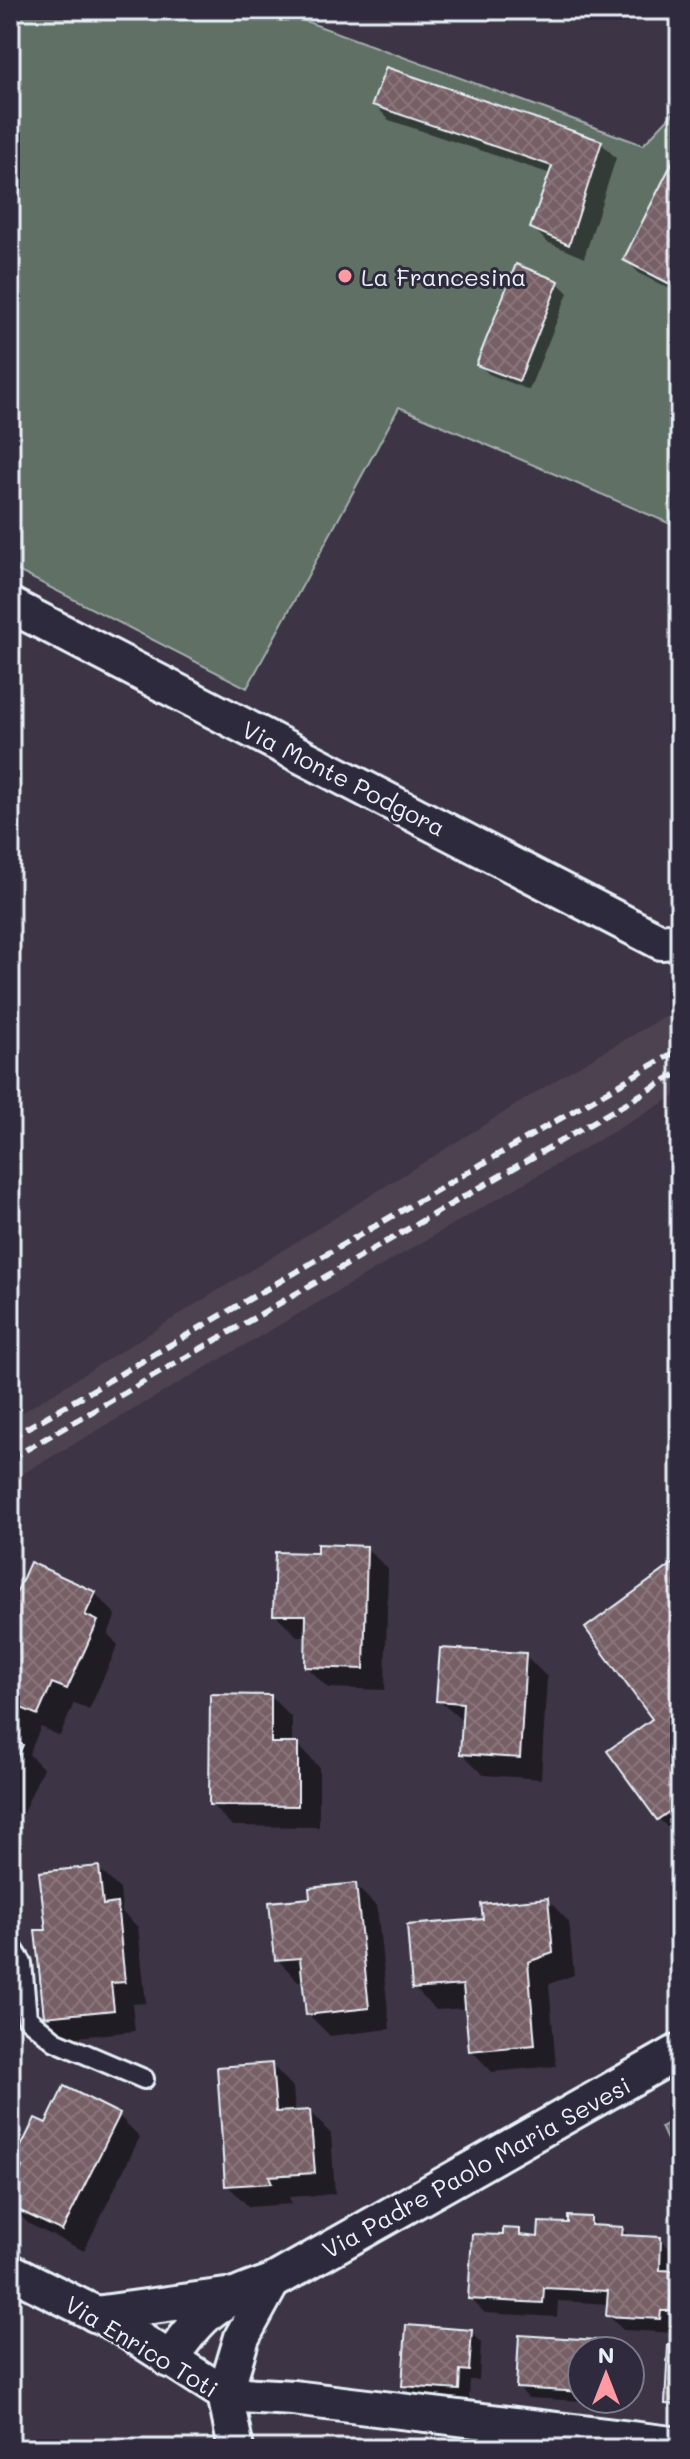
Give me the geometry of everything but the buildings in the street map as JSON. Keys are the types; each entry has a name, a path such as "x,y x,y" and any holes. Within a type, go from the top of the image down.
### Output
{"street":[{"name":"Via Monte Podgora","path":"10,605 661,942 680,940"},
{"name":"Via Padre Paolo Maria Sevesi","path":"169,2360 203,2315 235,2295 272,2282 680,2051"},
{"name":"Via Enrico Toti","path":"10,2271 95,2314 225,2394 236,2449"},
{"path":"272,2282 242,2337 225,2394 293,2398 680,2445"},
{"path":"95,2314 235,2295"}],"lane":[{"path":"10,1944 22,1963 27,2018 55,2041 144,2079"}],"shaded area":[{"path":"680,1008 680,1093 10,1481 10,1420 572,1070"}],"green space":[{"name":"La Francesina","path":"10,10 275,10 643,145 680,106 680,528 399,407 247,688 10,567"},
{"path":"680,2116 680,2168 661,2127"}],"railway":[{"path":"10,1438 680,1049"},
{"path":"10,1459 680,1072"}],"place":[{"name":"La Francesina","path":"345,276"}]}
